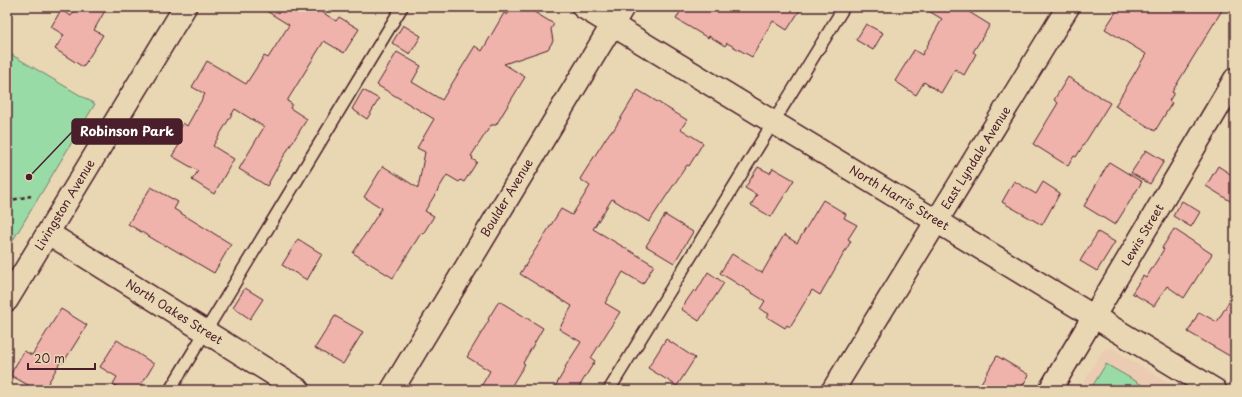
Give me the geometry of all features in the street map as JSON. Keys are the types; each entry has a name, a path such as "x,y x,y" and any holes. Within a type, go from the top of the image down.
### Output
{"street":[{"name":"Livingston Avenue","path":"7,300 185,7"},
{"name":"North Harris Street","path":"583,7 617,16 774,123 937,220 1215,390"},
{"name":"East Lyndale Avenue","path":"833,390 1068,7"},
{"name":"Boulder Avenue","path":"392,390 617,16"},
{"name":"Lewis Street","path":"1050,390 1235,79"},
{"name":"North Oakes Street","path":"48,233 299,390"}],"lane":[{"path":"170,390 402,7"},
{"path":"609,390 844,7"}],"path":[{"path":"7,201 31,196"}],"shaded area":[{"path":"1110,347 1180,390 1079,390 1103,350"}],"green space":[{"path":"7,52 95,104 7,250"},
{"path":"1106,364 1151,390 1090,390"}],"building":[{"path":"77,7 107,7 94,30 103,35 83,67 55,49 64,35 51,27 61,10 71,16"},
{"path":"260,7 314,7 336,21 339,17 359,29 344,53 324,41 287,101 292,104 290,108 307,119 267,186 239,169 264,127 235,109 213,146 234,159 214,194 192,180 198,171 172,156 179,145 172,141 183,123 187,126 205,94 192,87 207,61 246,84 264,56 268,58 289,25"},
{"path":"513,7 526,7 554,24 551,29 553,41 548,49 504,64 525,77 496,125 491,125 471,156 473,157 472,159 477,162 464,182 461,180 459,182 447,175 425,211 434,216 423,234 421,233 393,278 353,253 382,208 364,197 383,166 418,188 425,152 417,148 434,119 377,85 397,52 421,66 412,82 442,100 475,46 482,51 504,13 507,15"},
{"path":"683,7 802,7 787,30 773,21 752,57 727,43 725,46 709,36 708,38 676,19"},
{"path":"922,7 961,7 990,25 973,52 976,54 964,75 955,69 941,93 924,82 916,95 895,81 914,50 922,55 942,19"},
{"path":"1119,7 1224,7 1172,92 1174,93 1169,101 1172,103 1155,131 1115,106 1146,54 1105,29"},
{"path":"866,24 883,33 873,50 856,40"},
{"path":"403,25 421,36 410,54 392,43"},
{"path":"1068,77 1110,103 1076,157 1074,156 1068,166 1033,144 1058,103 1054,100"},
{"path":"363,90 379,99 367,119 352,109"},
{"path":"638,90 687,120 681,129 703,143 689,166 687,165 649,222 612,199 593,229 654,265 643,284 623,272 605,303 620,312 591,358 595,361 577,390 553,390 566,368 565,367 581,342 559,329 572,306 520,274 561,209 572,215 590,186 580,179 606,138 611,131 613,131"},
{"path":"1146,150 1164,161 1150,184 1131,173"},
{"path":"1109,162 1142,182 1115,225 1084,206"},
{"path":"1218,166 1235,177 1235,204 1206,186"},
{"path":"758,167 770,173 773,168 794,180 771,217 751,205 757,195 745,188"},
{"path":"1014,181 1036,194 1043,182 1060,193 1042,225 1002,202"},
{"path":"151,187 178,202 174,209 231,244 214,273 128,224"},
{"path":"823,200 846,214 844,218 857,225 848,239 851,241 820,295 812,290 790,327 787,325 785,328 767,317 769,314 760,309 765,301 720,273 732,254 762,273 784,235 797,243"},
{"path":"1182,201 1200,212 1191,227 1173,216"},
{"path":"665,215 693,232 674,263 646,246"},
{"path":"1174,229 1212,254 1184,298 1167,286 1154,306 1132,293 1143,276 1146,278 1164,249 1162,248"},
{"path":"1098,232 1115,242 1097,271 1080,261"},
{"path":"298,239 322,254 307,280 282,265"},
{"path":"708,272 724,283 699,321 681,309 694,290 696,292"},
{"path":"245,288 263,299 250,319 233,307"},
{"path":"1235,291 1235,359 1188,332 1199,312 1217,322"},
{"path":"499,301 543,328 523,363 525,364 509,390 479,390 490,371 467,357"},
{"path":"61,309 87,325 63,363 61,361 44,390 37,390 10,375 24,351 32,355"},
{"path":"335,316 363,332 343,364 315,348"},
{"path":"666,339 695,358 677,386 648,368"},
{"path":"117,340 154,364 138,390 123,390 113,384 117,377 100,367"},
{"path":"997,356 1029,375 1020,390 980,390 983,384 981,383"}],"place":[{"name":"Robinson Park","path":"29,177"}]}
